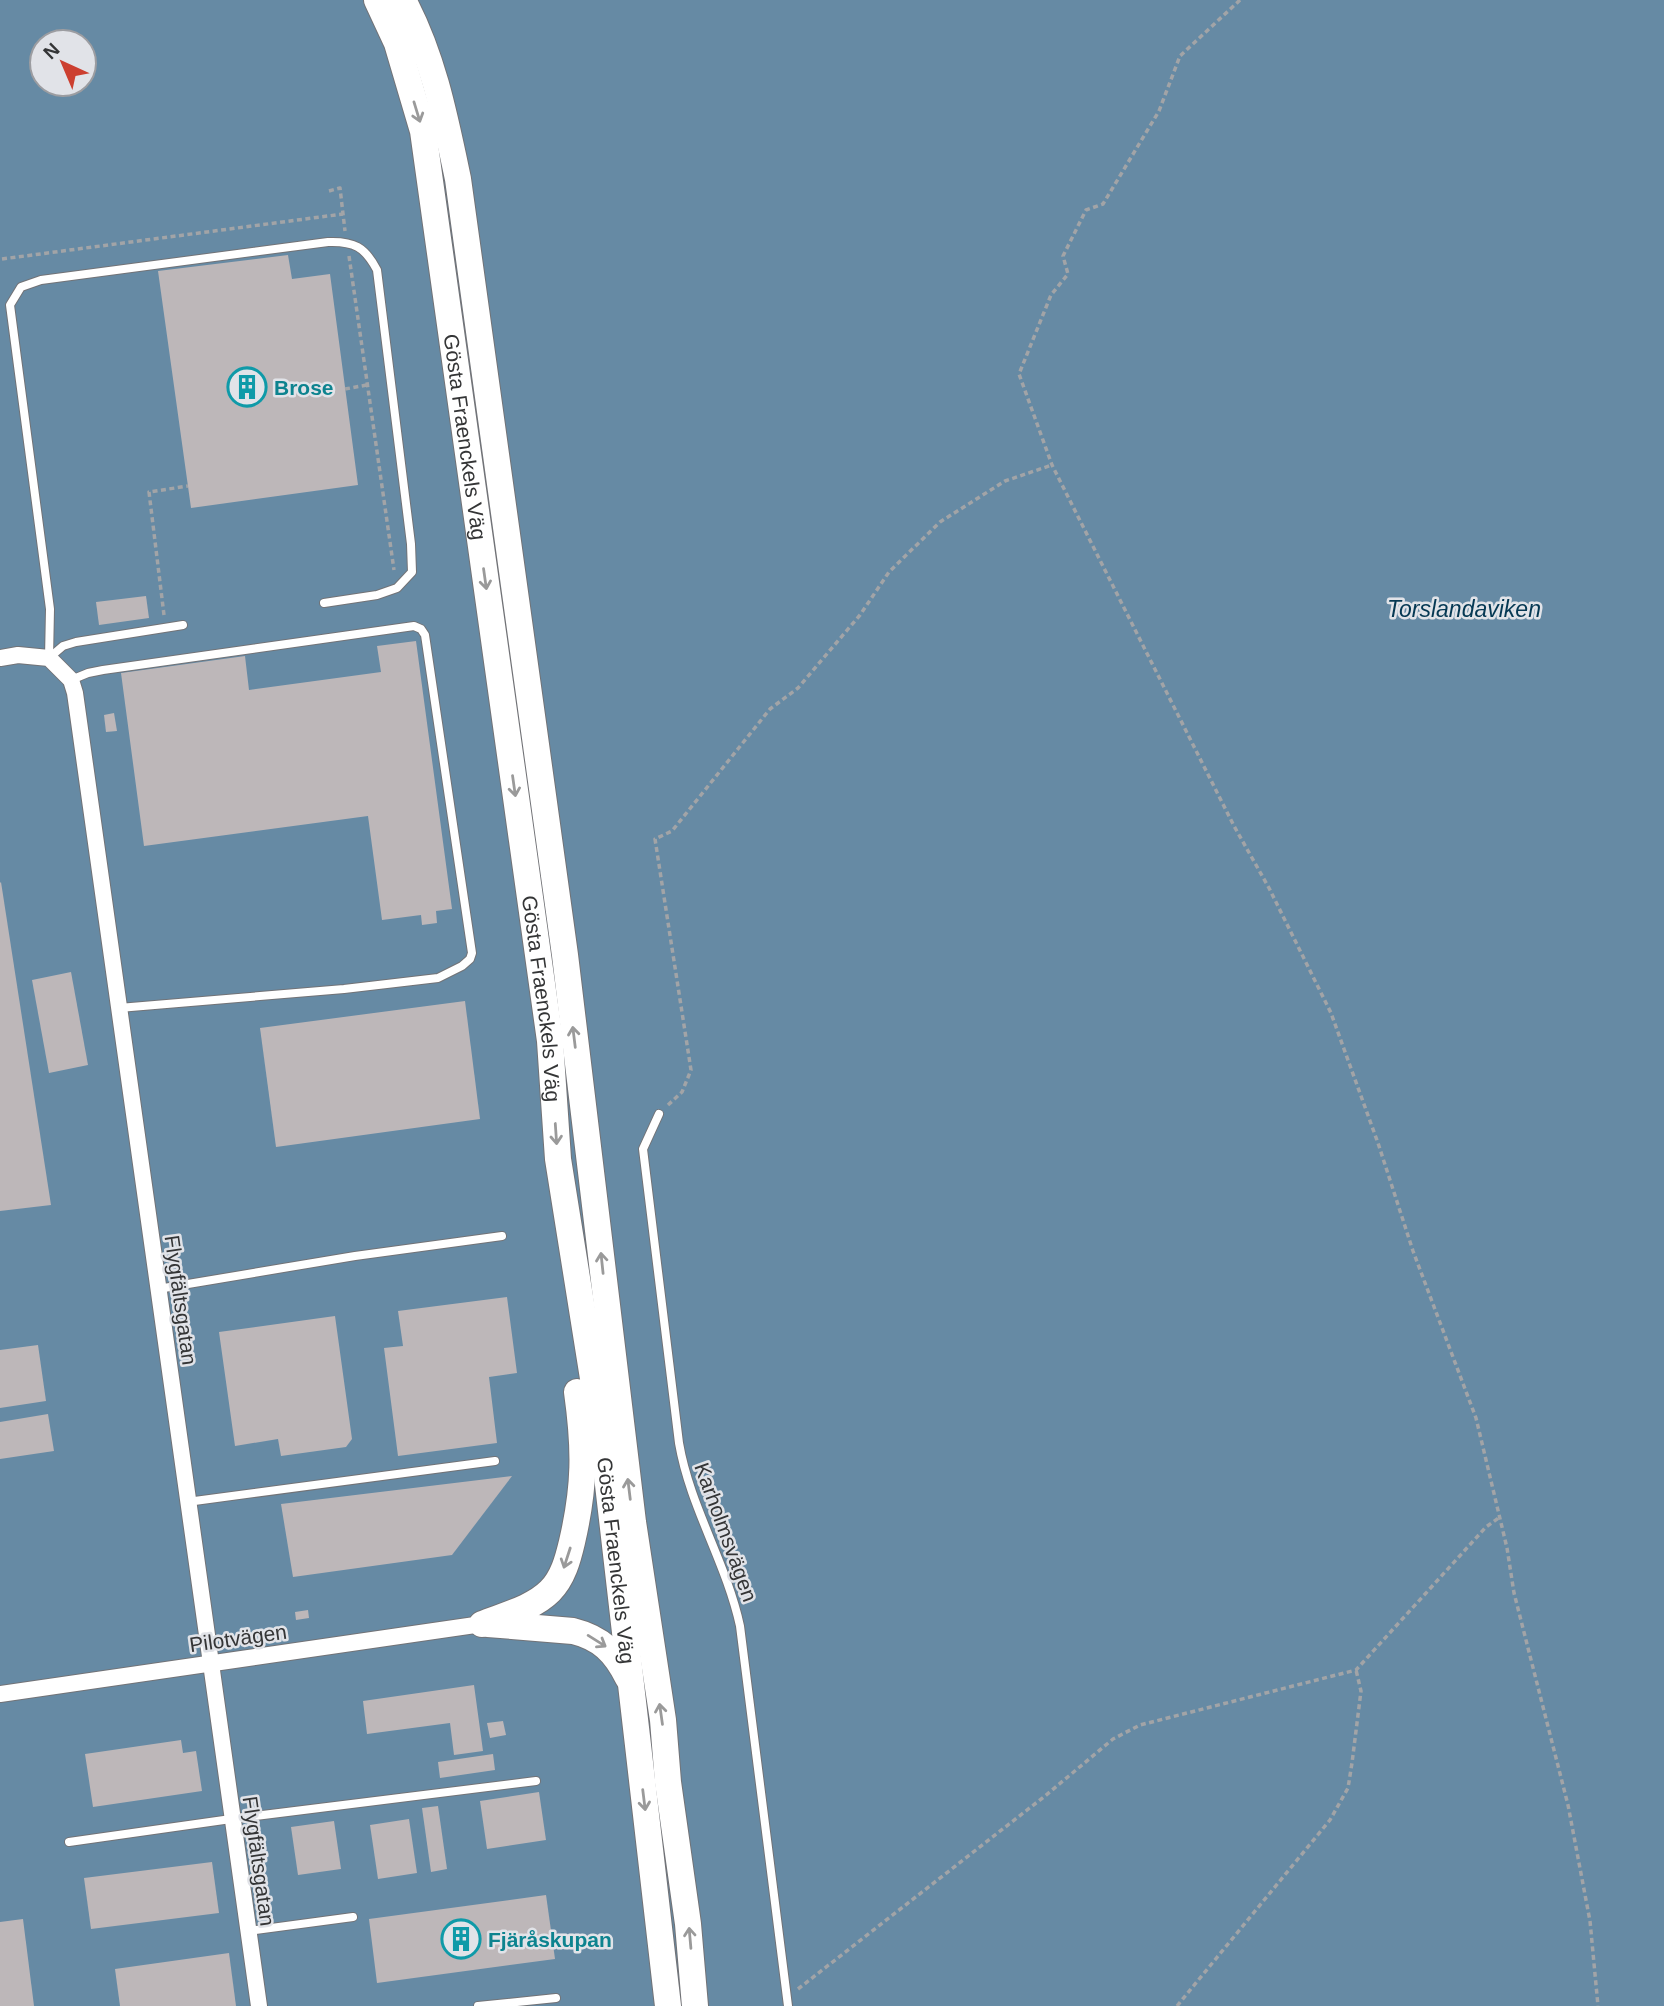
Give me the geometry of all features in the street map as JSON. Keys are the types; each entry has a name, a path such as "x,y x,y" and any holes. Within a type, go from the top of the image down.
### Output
{"main road":[{"name":"Gösta Fraenckels Väg","path":"377,0 397,43 423,131 550,1041 558,1159 603,1441 668,2006"},
{"name":"Gösta Fraenckels Väg","path":"403,0 415,12 432,68 458,179 565,955 633,1522 663,1720 668,1782 688,1924 695,2006"},
{"path":"482,1624 530,1605 544,1596 558,1581 569,1553 582,1500 583,1440 574,1374 573,1339 578,1296"},
{"path":"482,1624 587,1634 610,1650 631,1683"}],"street":[{"path":"0,657 18,655 49,658 71,680"},
{"name":"Flygfältsgatan","path":"71,680 75,693 259,2006"},
{"name":"Pilotvägen","path":"0,1694 482,1624"}],"lane":[{"path":"49,658 50,609 10,305 21,287 41,280 346,241 368,254 377,270 411,544 412,572 397,588 377,595 324,603"},
{"path":"49,658 63,646 76,642 183,625"},
{"path":"71,680 103,670 414,626 421,629 425,635 472,953 462,966 438,978 344,989 119,1008"},
{"name":"Karholmsvägen","path":"659,1114 643,1149 679,1443 687,1480 727,1580 740,1626 788,2006"},
{"path":"158,1289 355,1256 502,1236"},
{"path":"187,1502 495,1461"},
{"path":"69,1842 536,1781"},
{"path":"248,1931 353,1917"},
{"path":"478,2006 556,1998"}],"path":[{"path":"1240,0 1180,56 1159,111 1103,204 1086,210 1063,256 1068,274 1051,295 1019,374 1052,465 1331,1013 1413,1251 1476,1418 1500,1517 1514,1593 1542,1696 1579,1859 1590,1921 1598,2006"},
{"path":"329,191 340,188 397,588"},
{"path":"2,259 343,214"},
{"path":"345,389 367,385"},
{"path":"659,1114 682,1092 691,1070 655,839 672,831 770,709 798,688 860,615 890,572 940,522 1005,481 1052,465"},
{"path":"166,628 149,492 188,486"},
{"path":"787,1996 823,1971 1113,1739 1140,1725 1356,1670 1486,1527 1500,1517"},
{"path":"1177,2006 1330,1820 1348,1788 1361,1691 1356,1670"}],"water":[{"name":"Torslandaviken","path":"0,0 1664,0 1664,2006 0,2006"}],"building":[{"name":"Brose","path":"288,255 292,279 330,274 358,485 191,508 158,271"},
{"path":"146,596 149,618 99,625 96,602"},
{"path":"416,641 452,909 436,911 437,923 422,925 421,915 382,920 368,816 144,846 121,673 245,656 249,690 381,672 377,646"},
{"path":"114,713 117,731 106,732 104,715"},
{"path":"0,883 51,1205 0,1211"},
{"path":"71,972 88,1065 49,1073 32,980"},
{"path":"465,1001 480,1119 276,1147 260,1028"},
{"path":"507,1297 517,1373 489,1377 497,1443 398,1456 384,1348 403,1346 398,1311"},
{"path":"335,1316 352,1439 346,1447 281,1456 278,1439 235,1446 219,1332"},
{"path":"38,1345 46,1401 0,1408 0,1350"},
{"path":"48,1414 54,1451 0,1459 0,1422"},
{"path":"512,1476 452,1555 293,1577 281,1504"},
{"path":"308,1610 309,1618 296,1620 295,1612"},
{"path":"474,1685 483,1751 454,1755 450,1723 367,1734 363,1701"},
{"path":"503,1721 506,1735 490,1738 487,1723"},
{"path":"181,1740 183,1753 196,1751 202,1791 93,1807 85,1754"},
{"path":"493,1754 495,1770 440,1778 438,1762"},
{"path":"539,1792 546,1840 487,1849 480,1801"},
{"path":"438,1806 447,1869 431,1872 422,1808"},
{"path":"409,1819 417,1873 378,1879 370,1825"},
{"path":"334,1821 341,1869 298,1875 291,1827"},
{"path":"212,1862 219,1913 91,1929 84,1878"},
{"name":"Fjäråskupan","path":"546,1895 555,1959 377,1983 369,1919"},
{"path":"23,1919 34,2006 0,2006 0,1922"},
{"path":"229,1953 236,2006 120,2006 115,1969"}],"place":[{"name":"Brose","path":"247,387"},
{"name":"Fjäråskupan","path":"461,1939"}]}
